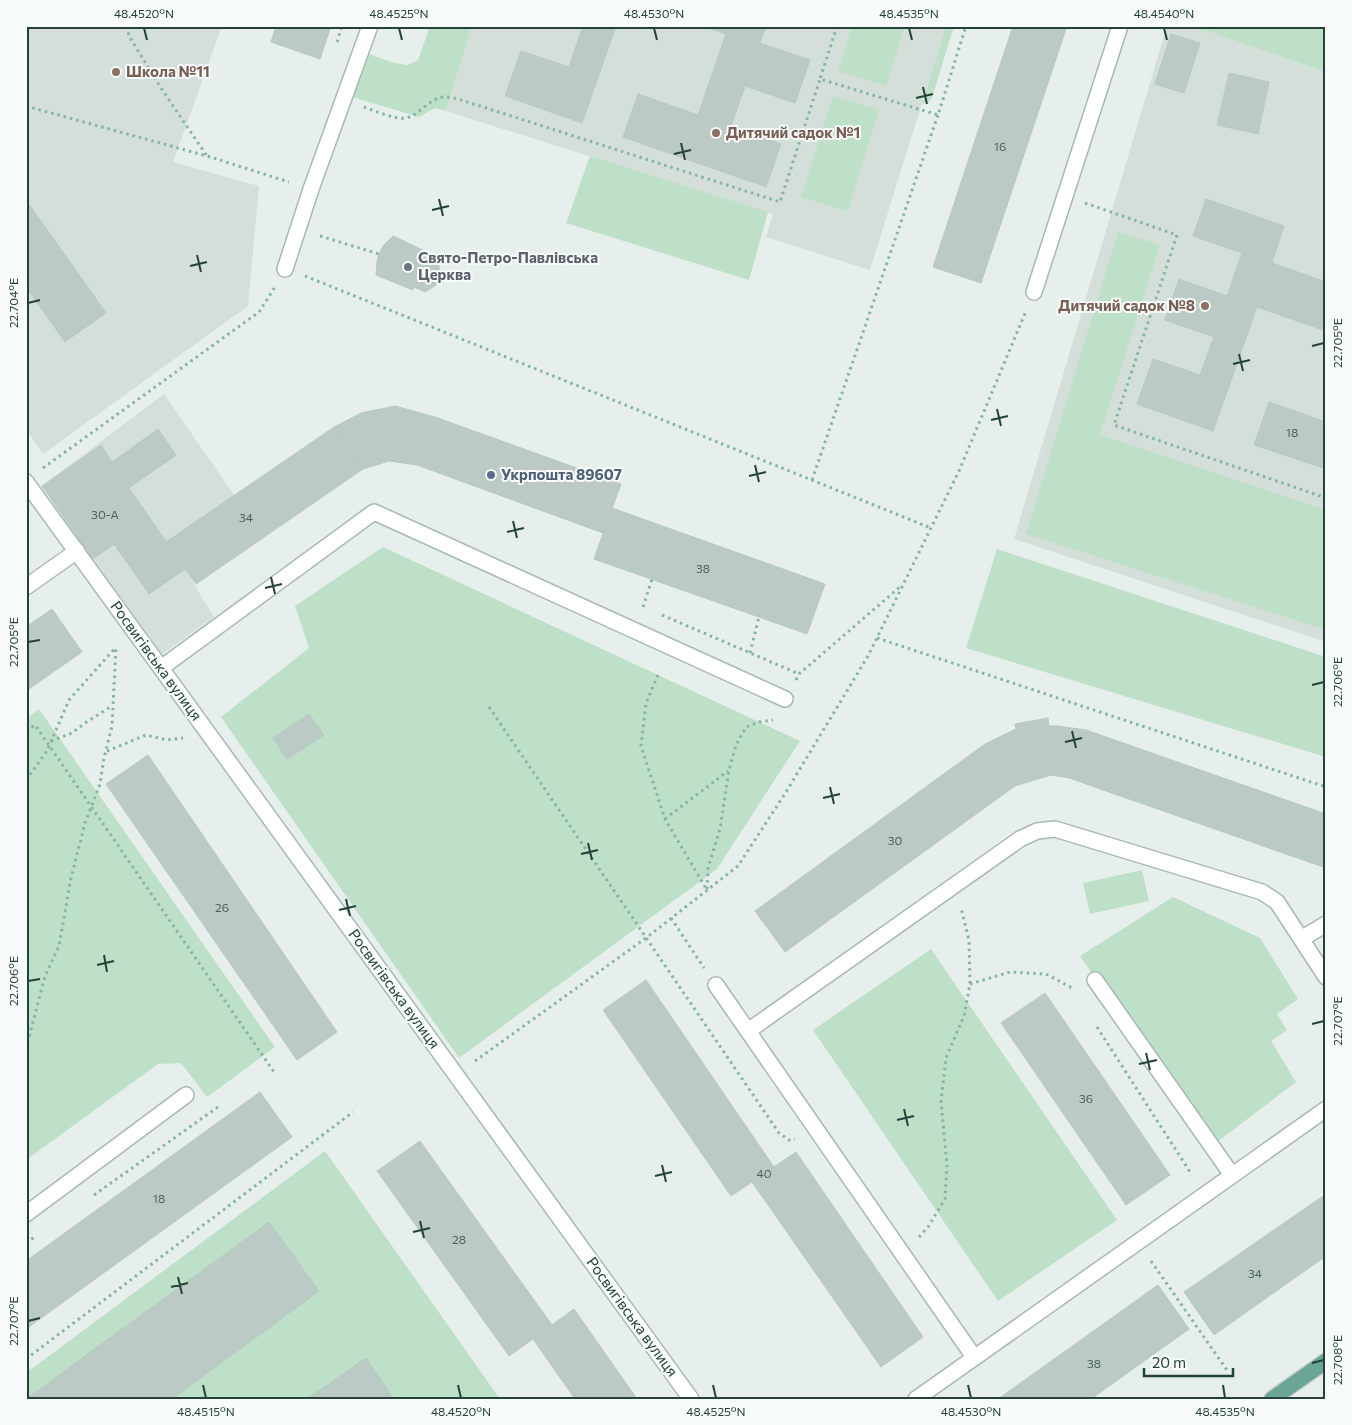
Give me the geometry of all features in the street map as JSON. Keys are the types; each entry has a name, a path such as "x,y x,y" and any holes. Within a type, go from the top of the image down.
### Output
{"main road":[{"path":"1272,1399 1326,1361"}],"street":[{"path":"285,269 311,189 370,26"},
{"path":"1034,292 1120,26"},
{"name":"Росвигівська вулиця","path":"26,482 691,1399"},
{"path":"161,668 374,512 785,699"},
{"path":"26,587 77,551"},
{"path":"748,1031 1020,839 1036,831 1055,829 1262,892 1277,902 1326,977"},
{"path":"1301,939 1326,924"},
{"path":"1095,980 1232,1175"},
{"path":"716,985 974,1357"},
{"path":"26,1214 186,1095"},
{"path":"916,1399 1326,1109"}],"path":[{"path":"126,26 129,36 161,88 207,156"},
{"path":"343,101 395,117 406,118 418,112 432,100 444,97 458,99 780,202 837,26"},
{"path":"812,480 938,115 966,26"},
{"path":"820,79 938,115"},
{"path":"26,106 207,156 311,189"},
{"path":"1065,196 1177,234 1114,425 1326,498"},
{"path":"317,235 379,254"},
{"path":"42,469 259,312 285,269 931,528"},
{"path":"456,1075 646,938 738,866 868,656 959,471 1034,292"},
{"path":"634,604 643,607 652,579"},
{"path":"707,890 708,868 720,829 729,770 736,745 746,727 759,722 774,720 799,674 903,584"},
{"path":"661,615 799,674"},
{"path":"750,653 759,617"},
{"path":"877,638 1326,787"},
{"path":"26,780 49,746 69,700 116,647 112,726 100,784 85,823 71,878 59,946 45,976 26,1049"},
{"path":"658,675 646,704 641,746 665,819 707,890"},
{"path":"51,741 72,733 113,705"},
{"path":"489,707 646,938"},
{"path":"26,731 35,725 274,1072"},
{"path":"106,751 146,735 167,740 184,738"},
{"path":"665,819 729,770"},
{"path":"902,1254 928,1227 945,1199 947,1165 941,1102 946,1058 964,1016 970,984 969,940 960,905 949,889"},
{"path":"671,918 716,985"},
{"path":"970,984 1010,972 1046,974 1072,988 1078,996"},
{"path":"1093,1021 1204,1194"},
{"path":"88,1199 218,1108"},
{"path":"26,1359 353,1112"},
{"path":"26,1243 39,1234"},
{"path":"1137,1241 1229,1373"}],"shaded area":[{"path":"26,26 222,26 173,162 259,186 248,306 43,454 26,429"},
{"name":"Дитячий садок №1","path":"472,26 946,26 870,270 766,237 773,214 446,111"},
{"name":"Дитячий садок №8","path":"1167,26 1192,26 1326,72 1326,642 1014,539"},
{"path":"164,394 234,495 185,569 214,617 162,654 42,486"}],"green space":[{"path":"430,26 472,26 446,111 435,108 419,117 349,96 366,53 394,63 408,65 418,60"},
{"path":"852,26 905,26 886,86 838,71"},
{"path":"946,26 954,26 932,98 928,103 922,104"},
{"path":"1192,26 1326,26 1326,72"},
{"path":"833,96 879,110 848,211 801,197"},
{"path":"590,156 768,212 749,280 566,223"},
{"path":"1118,232 1160,245 1100,435 1326,510 1326,630 1026,534"},
{"path":"383,547 800,741 717,869 459,1058 221,717 309,648 295,606"},
{"path":"997,549 1326,657 1326,757 966,648"},
{"path":"39,709 275,1047 207,1097 181,1063 158,1064 26,1160 26,719"},
{"path":"1142,870 1149,901 1090,914 1083,883"},
{"path":"1173,897 1260,938 1298,999 1277,1014 1287,1030 1271,1041 1296,1082 1212,1146 1080,956"},
{"path":"931,949 1117,1220 998,1301 813,1030"},
{"path":"325,1151 500,1399 26,1399 26,1373"}],"building":[{"path":"276,26 331,26 320,59 271,42"},
{"path":"574,26 616,26 582,123 505,96 521,51 569,67 582,29"},
{"path":"703,26 766,26 760,43 810,60 795,103 745,86 731,126 781,144 766,187 623,137 638,94 698,115 726,34"},
{"path":"1013,26 1067,26 981,283 933,267"},
{"path":"1171,34 1200,43 1184,93 1155,84"},
{"path":"1229,73 1269,82 1258,134 1217,125"},
{"path":"1206,199 1284,226 1272,263 1326,282 1326,331 1257,307 1213,431 1137,404 1153,359 1200,375 1214,337 1165,320 1179,279 1227,296 1242,253 1193,236"},
{"path":"26,200 106,313 65,342 26,287"},
{"name":"Свято-Петро-Павлівська Церква","path":"393,236 429,253 428,256 438,261 440,274 436,285 425,292 414,287 413,290 376,275 379,254 383,246"},
{"path":"1269,402 1326,422 1326,469 1254,445"},
{"path":"395,406 435,417 621,484 603,533 417,465 389,461 363,469 334,427 361,413"},
{"path":"334,427 363,469 196,584 166,542"},
{"path":"158,429 176,455 129,488 185,569 149,594 114,544 93,559 42,486 101,445 112,462"},
{"path":"612,508 825,584 807,634 594,559"},
{"path":"52,609 82,652 26,691 26,627"},
{"path":"309,714 324,735 287,759 273,738"},
{"path":"1048,718 1049,726 1086,730 1326,814 1326,868 1069,778 1051,775 1015,786 785,952 755,911 985,744 1016,729 1015,724"},
{"path":"148,755 337,1032 297,1060 106,784"},
{"path":"646,980 774,1167 796,1152 923,1337 881,1367 752,1182 731,1196 603,1010"},
{"path":"1045,993 1170,1175 1126,1205 1001,1023"},
{"path":"260,1092 292,1137 26,1329 26,1261"},
{"path":"420,1141 552,1325 574,1309 637,1399 575,1399 533,1339 509,1356 377,1171"},
{"path":"1326,1194 1326,1256 1214,1335 1184,1292"},
{"path":"269,1222 319,1291 172,1399 26,1399"},
{"path":"1158,1285 1189,1329 1091,1399 998,1399"},
{"path":"366,1358 394,1399 307,1399"}],"place":[{"name":"Школа №11","path":"116,72"},
{"name":"Дитячий садок №1","path":"716,133"},
{"name":"Свято-Петро-Павлівська Церква","path":"408,267"},
{"name":"Дитячий садок №8","path":"1205,306"},
{"name":"Укрпошта 89607","path":"491,475"}]}
